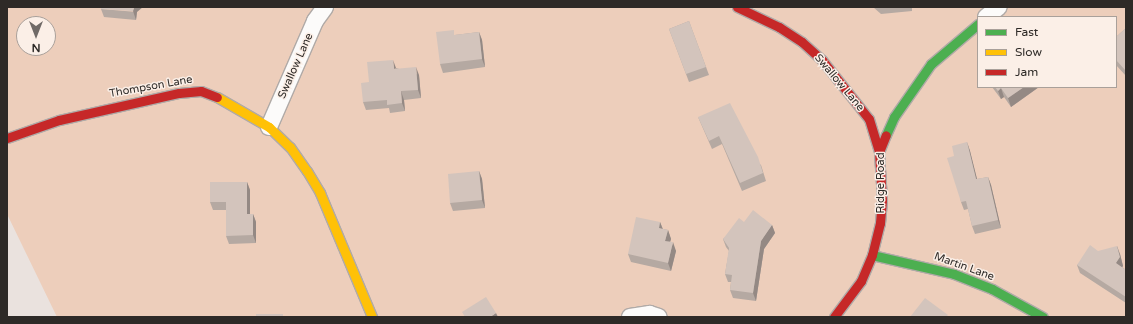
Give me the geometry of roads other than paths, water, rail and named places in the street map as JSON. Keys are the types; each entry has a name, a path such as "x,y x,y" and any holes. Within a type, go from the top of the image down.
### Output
{"street":[{"name":"Swallow Lane","path":"269,127 315,22 325,7"},
{"name":"Swallow Lane","path":"737,7 779,27 802,42 822,60 869,119 879,152"},
{"path":"987,16 999,7"},
{"name":"Ridge Road","path":"834,317 861,281 872,254 880,223 882,200 879,152 894,117 913,87 931,64 977,25"},
{"name":"Thompson Lane","path":"7,138 19,132 105,107 179,93 201,91 226,100 269,127 290,147 320,193 372,317"},
{"name":"Martin Lane","path":"872,254 954,274 992,289 1043,317"},
{"path":"630,317 650,314 659,317"}]}
